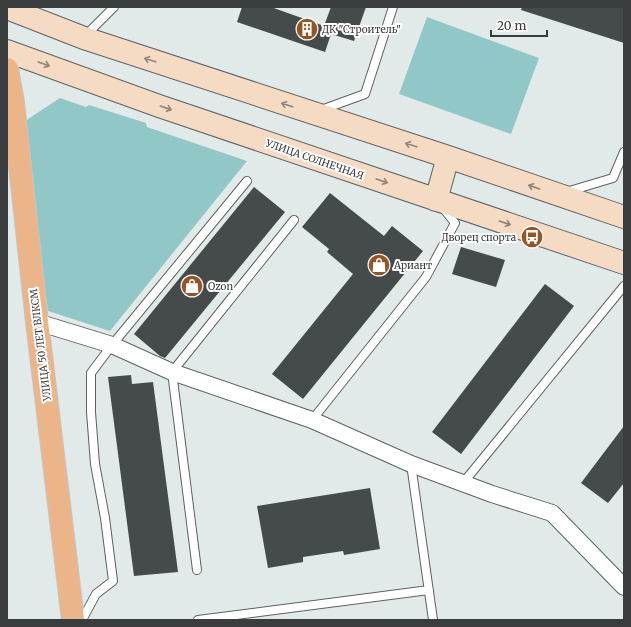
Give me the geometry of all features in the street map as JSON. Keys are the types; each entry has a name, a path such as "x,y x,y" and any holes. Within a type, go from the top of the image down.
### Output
{"main road":[{"path":"7,8 84,38 448,157 624,217"},
{"name":"УЛИЦА СОЛНЕЧНАЯ","path":"7,51 159,106 624,263"},
{"name":"УЛИЦА 50 ЛЕТ ВЛКСМ","path":"7,69 73,620"},
{"path":"436,200 448,157"}],"street":[{"path":"38,322 112,344 172,372 312,420 411,464 492,494 552,513 623,582"}],"lane":[{"path":"84,38 114,7"},
{"path":"313,113 365,94 393,7"},
{"path":"557,195 613,178 624,152"},
{"path":"82,620 96,594 113,581 105,518 95,464 91,412 91,373 112,344 247,181"},
{"path":"312,420 426,277 455,223 436,200"},
{"path":"197,570 172,372 294,220"},
{"path":"463,483 624,286"},
{"path":"411,464 433,620"},
{"path":"198,620 429,590"}],"shaded area":[{"path":"427,17 539,58 511,134 399,94"},
{"path":"60,98 86,107 89,105 146,123 147,127 247,161 110,331 48,311 22,123"}],"building":[{"name":"ДК \"Строитель\"","path":"242,7 271,7 324,26 331,7 366,7 354,41 331,34 325,52 237,22"},
{"path":"522,7 624,7 624,43 521,10"},
{"path":"254,187 285,212 165,358 160,356 134,334"},
{"path":"330,193 384,236 392,226 423,251 303,399 272,374 353,274 327,252 329,249 302,227"},
{"path":"461,247 505,260 496,287 452,274"},
{"path":"545,284 574,306 461,454 432,432"},
{"path":"131,375 132,384 153,382 178,572 134,576 108,377"},
{"path":"624,426 624,483 608,503 581,483"},
{"path":"370,488 380,549 344,555 343,551 303,557 303,562 268,568 257,506"}],"place":[{"name":"ДК \"Строитель\"","path":"307,29"},
{"name":"Дворец спорта","path":"532,237"},
{"name":"Ариант","path":"379,265"},
{"name":"Ozon","path":"192,286"}]}
